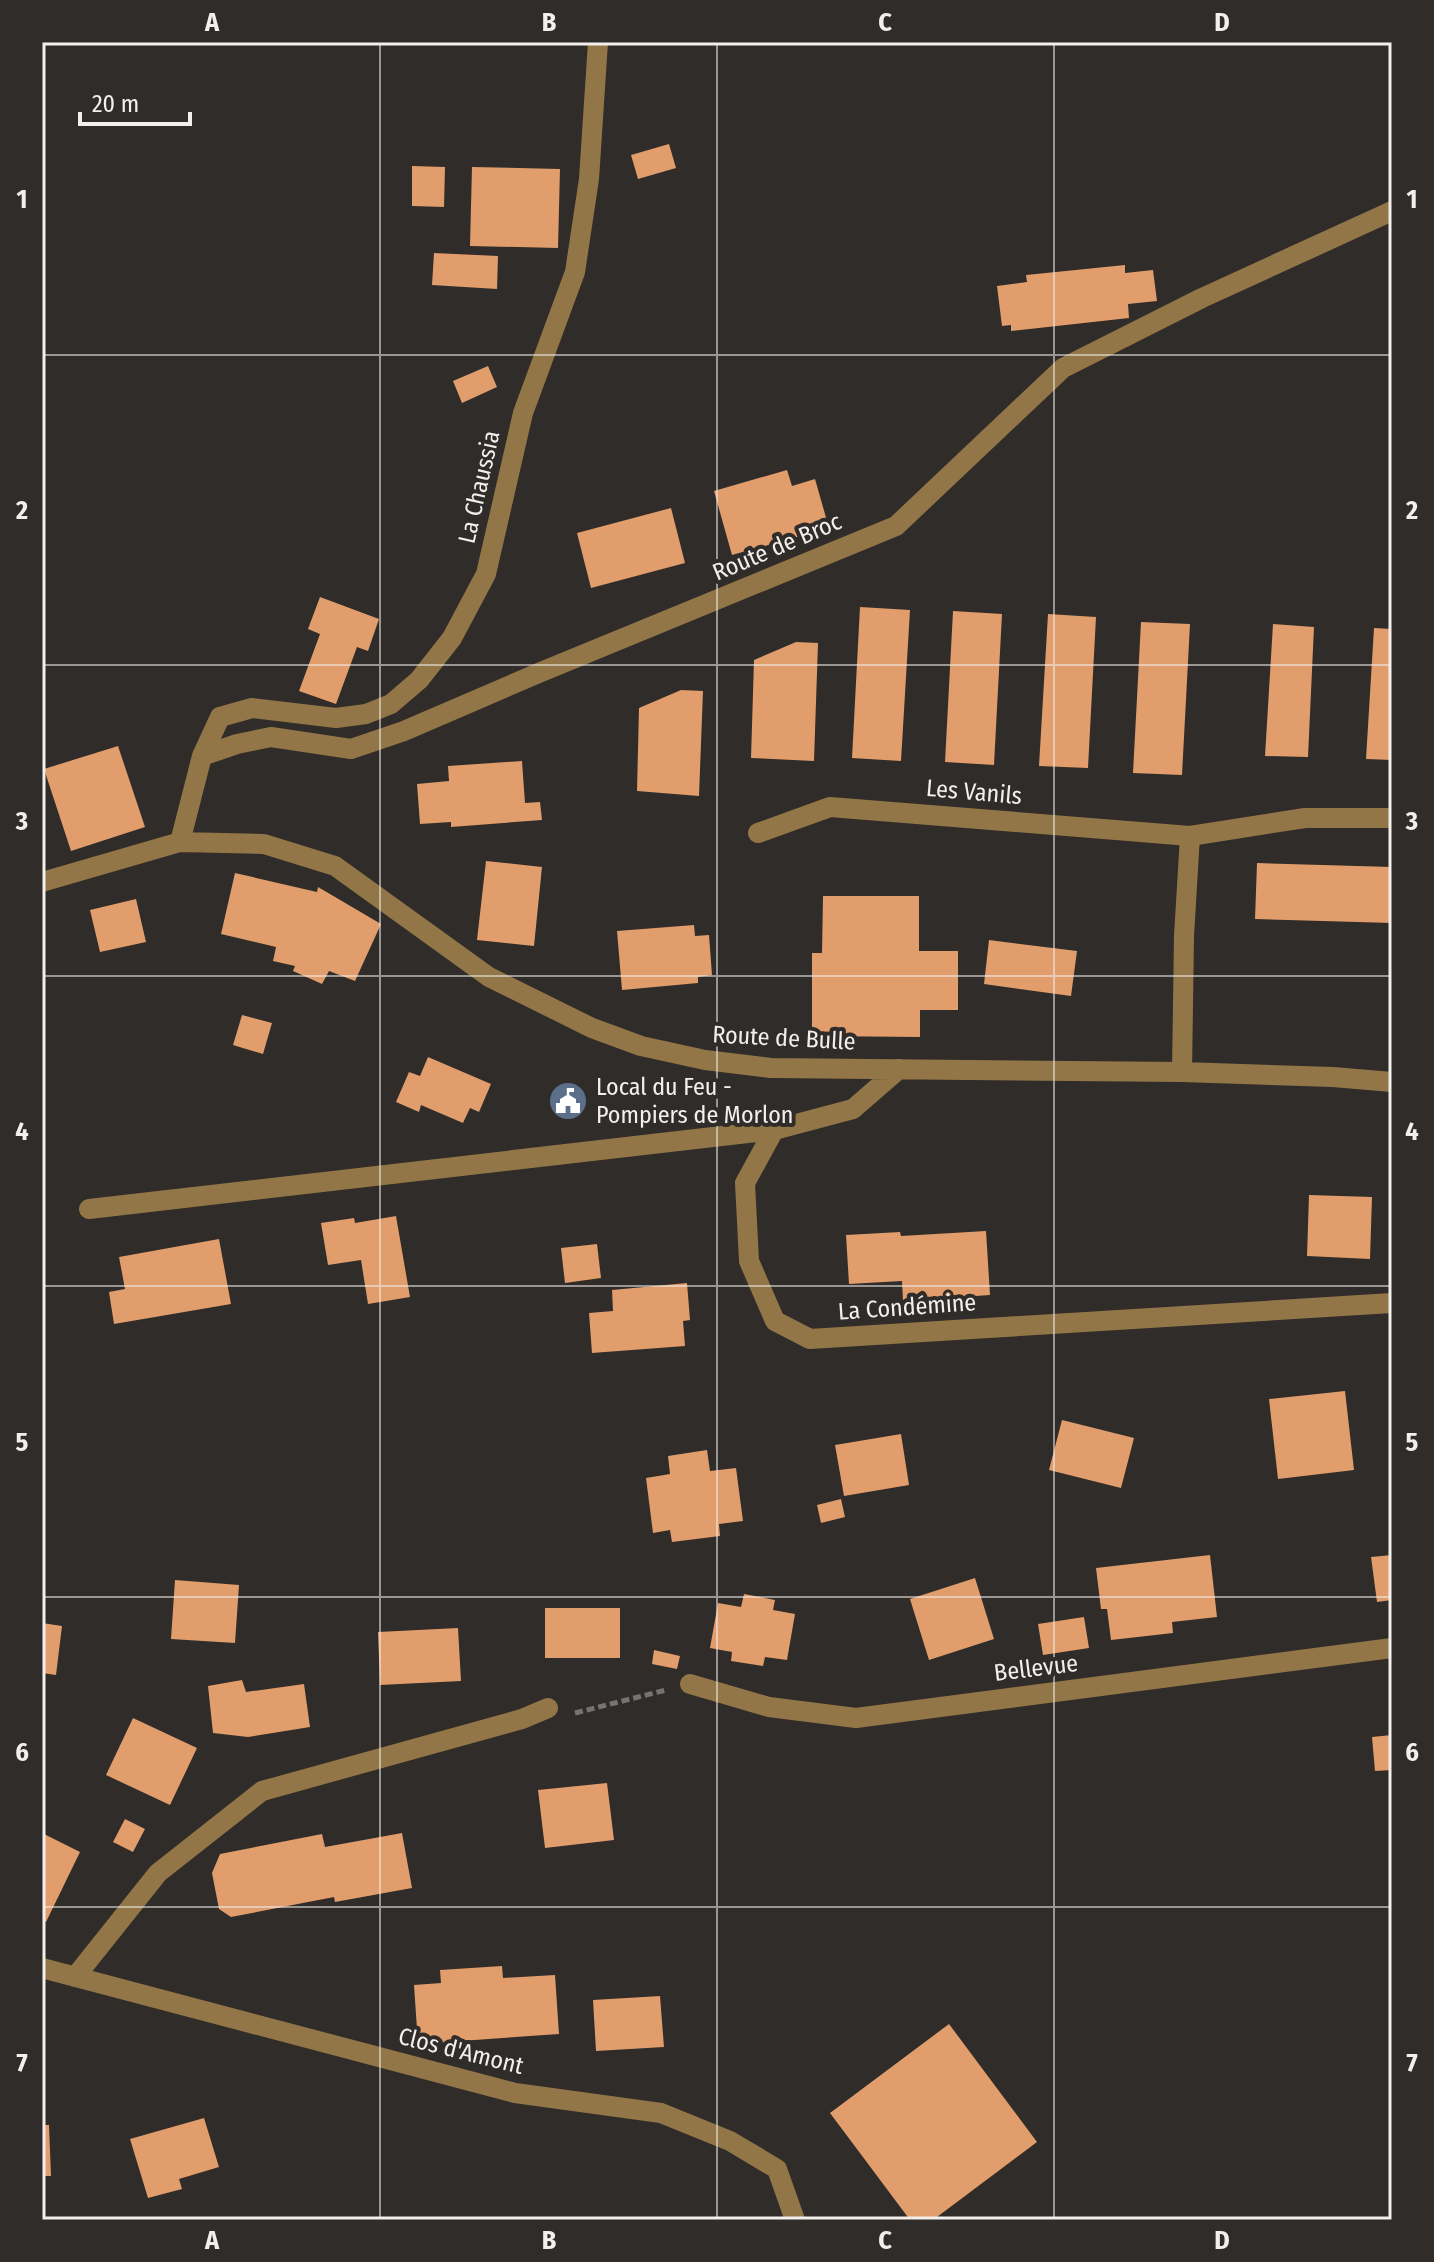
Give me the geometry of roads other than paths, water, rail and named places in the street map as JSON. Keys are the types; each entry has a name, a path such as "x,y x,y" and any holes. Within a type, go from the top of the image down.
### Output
{"street":[{"name":"La Chaussia","path":"202,756 220,717 252,708 336,718 366,714 391,704 419,680 452,638 486,574 523,413 575,272 589,179 598,42"},
{"name":"Route de Broc","path":"202,756 271,737 351,749 404,731 896,526 1063,368 1202,298 1392,211"},
{"path":"180,842 202,756"},
{"name":"Les Vanils","path":"758,833 830,807 1190,836 1305,818 1392,818"},
{"path":"1182,1072 1184,936 1190,836"},
{"name":"Route de Bulle","path":"42,882 180,842 264,844 335,866 489,977 592,1028 641,1046 705,1060 771,1068 1182,1072 1392,1082"},
{"path":"89,1209 774,1130 853,1109 899,1069"},
{"name":"La Condémine","path":"774,1130 745,1183 749,1261 775,1321 810,1339 1392,1303"},
{"name":"Bellevue","path":"690,1684 769,1707 856,1718 1392,1648"},
{"path":"75,1977 158,1873 262,1791 522,1719 548,1708"},
{"name":"Clos d'Amont","path":"42,1968 515,2093 661,2113 730,2141 777,2169 795,2220"}],"place":[{"name":"Local du Feu - Pompiers de Morlon","path":"568,1101"}]}
